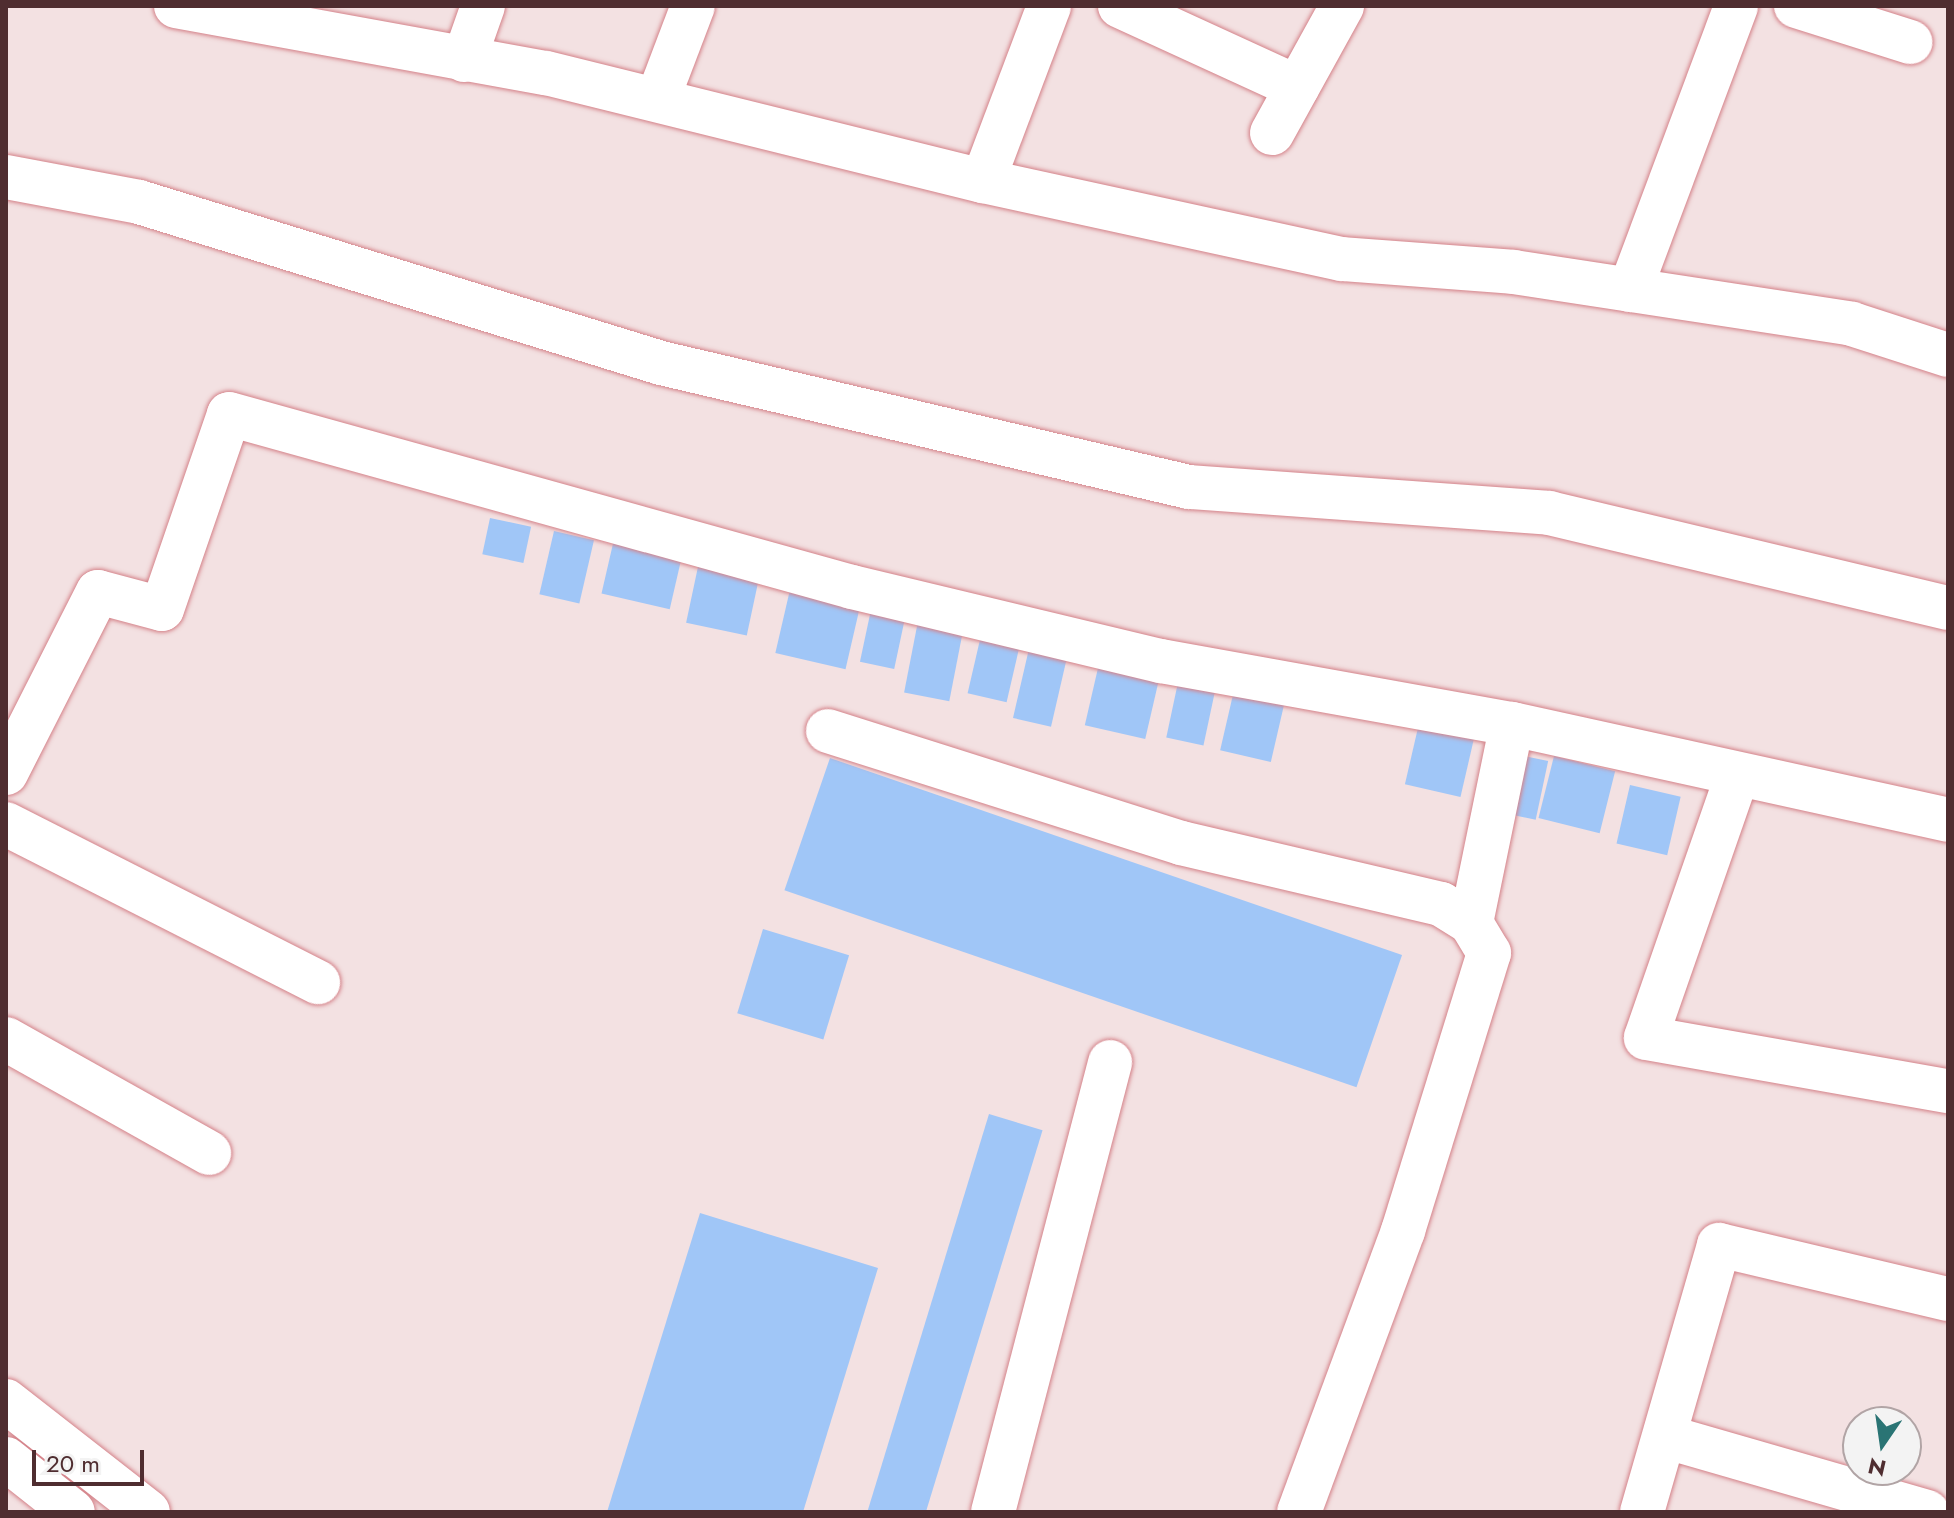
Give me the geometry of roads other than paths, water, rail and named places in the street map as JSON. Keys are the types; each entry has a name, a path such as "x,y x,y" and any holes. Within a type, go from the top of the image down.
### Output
{"street":[{"path":"176,6 658,98 983,181 1342,259 1630,290 1852,324 1948,355"},
{"path":"464,60 483,6"},
{"path":"658,98 693,6"},
{"path":"983,181 1049,6"},
{"path":"1120,6 1297,87"},
{"path":"1272,133 1342,6"},
{"path":"1630,290 1736,6"},
{"path":"1796,6 1910,42"},
{"path":"6,177 139,202 661,363 1189,487 1549,513 1948,608"},
{"path":"6,773 98,592 162,609 229,414 852,587 1161,661 1512,724 1737,776 1948,820"},
{"path":"1471,923 1512,724"},
{"path":"828,731 1181,843 1441,904 1471,923 1489,953 1483,986 1299,1512"},
{"path":"1737,776 1646,1038 1948,1091"},
{"path":"6,824 318,982"},
{"path":"6,1039 209,1153"},
{"path":"993,1512 1110,1062"},
{"path":"1642,1512 1667,1437 1719,1245 1948,1299"},
{"path":"6,1401 148,1512"},
{"path":"1667,1437 1927,1512"},
{"path":"6,1459 73,1512"}]}
